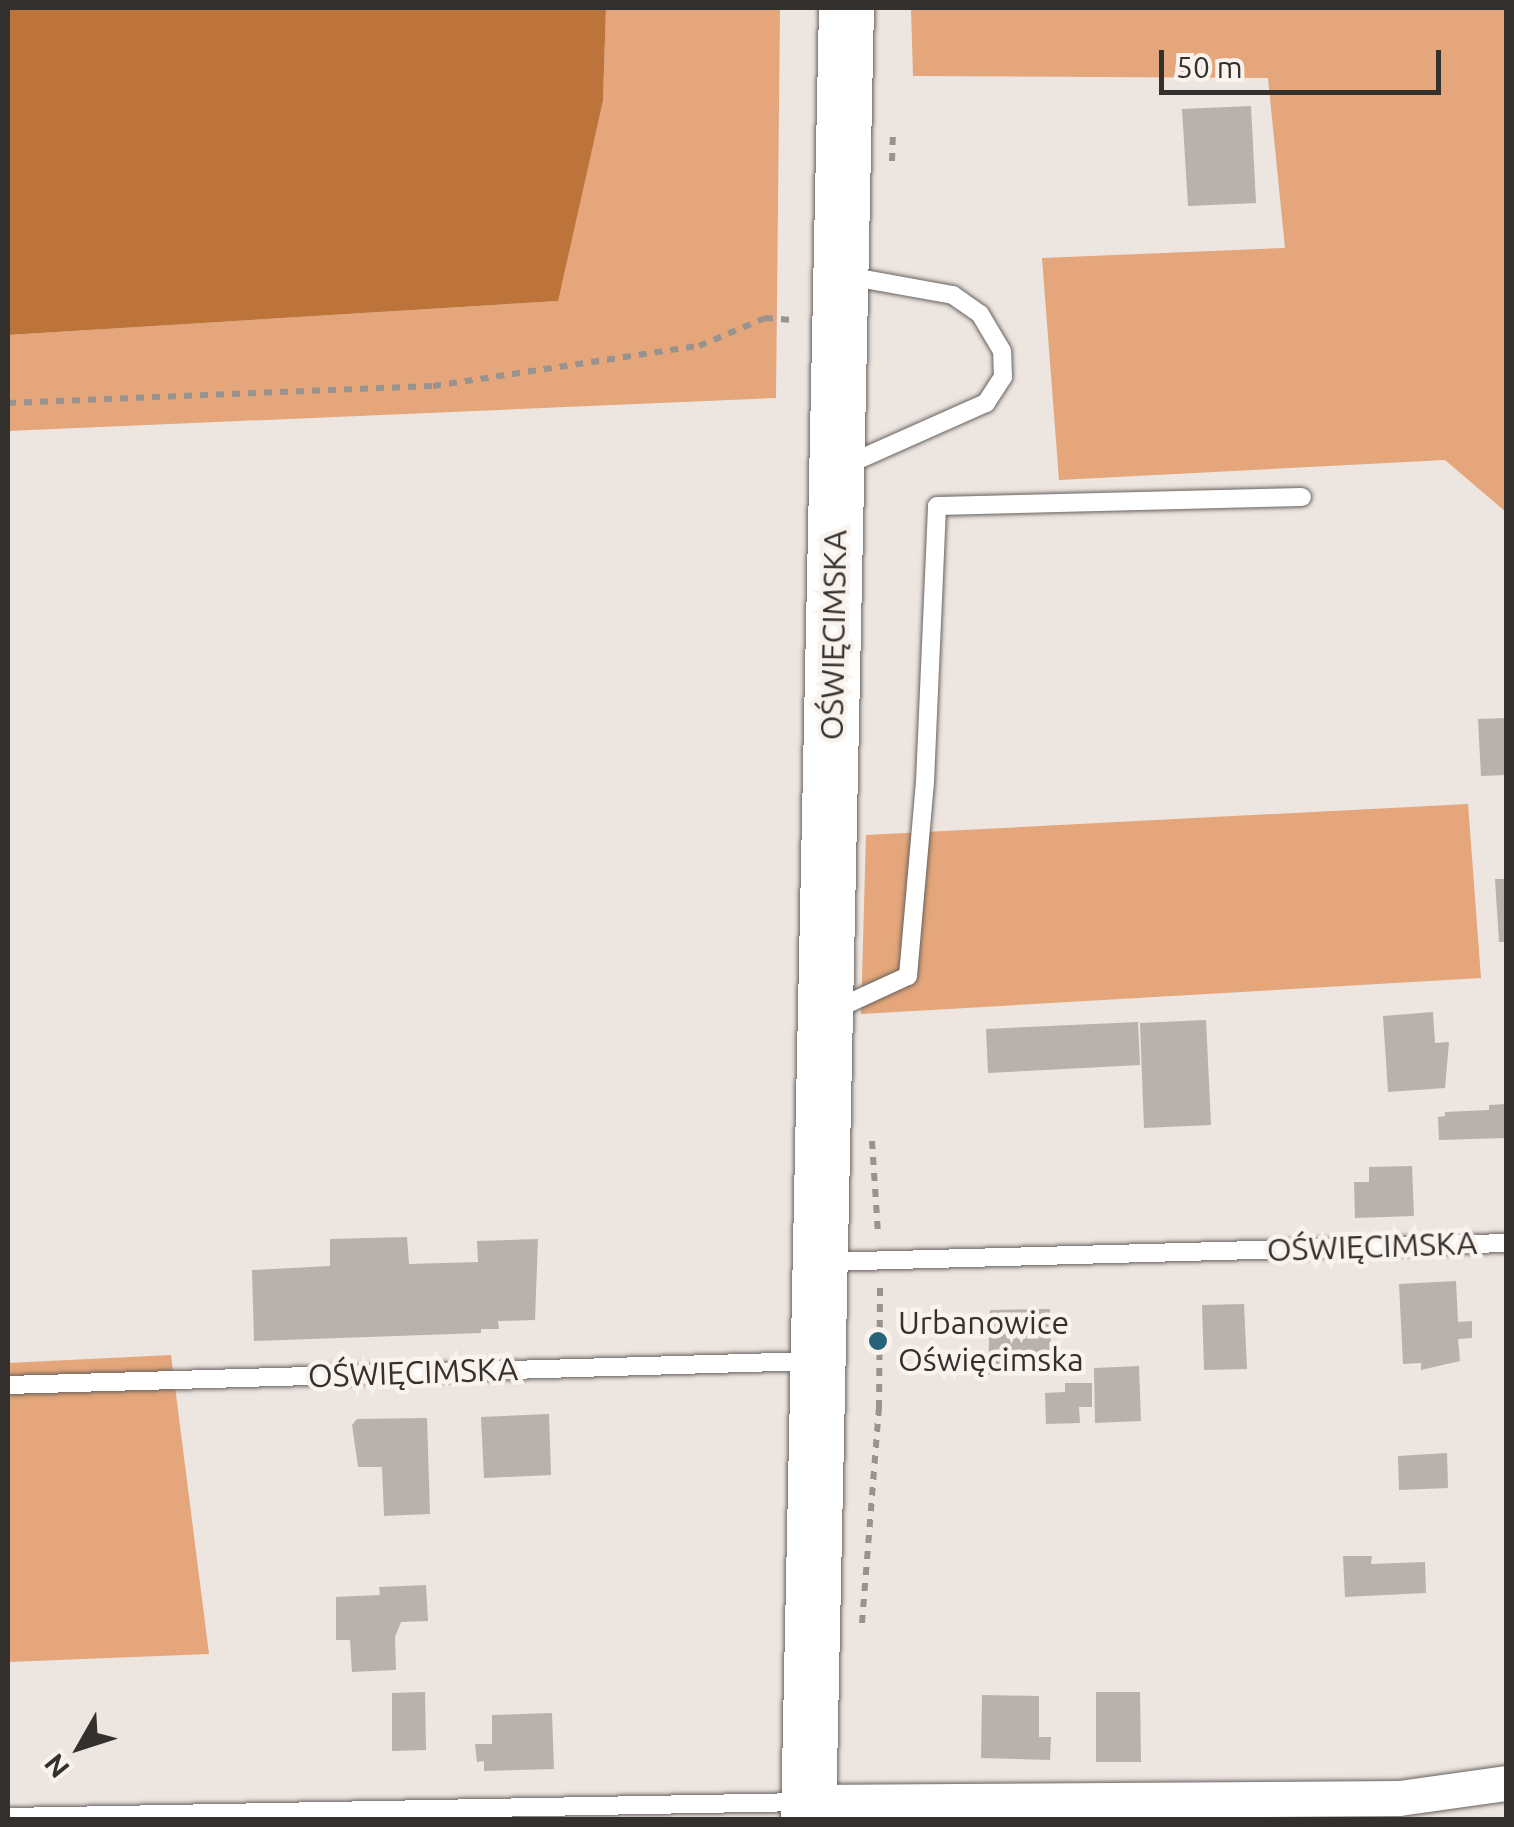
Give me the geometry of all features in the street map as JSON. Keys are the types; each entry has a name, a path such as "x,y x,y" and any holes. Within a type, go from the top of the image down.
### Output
{"highway":[{"name":"OŚWIĘCIMSKA","path":"808,1811 846,8"}],"street":[{"path":"808,1811 1399,1798 1506,1782"}],"lane":[{"path":"836,469 986,403 1003,377 1002,351 980,314 954,295 840,298"},
{"path":"825,1014 908,976 926,782 938,506 1302,497"},
{"name":"OŚWIĘCIMSKA","path":"818,1262 1506,1243"},
{"name":"OŚWIĘCIMSKA","path":"8,1385 818,1362"},
{"path":"8,1817 808,1811"}],"path":[{"path":"8,404 433,386 699,346 765,318 840,298"}],"shaded area":[{"path":"8,8 606,8 603,101 558,301 8,335"},
{"path":"606,8 780,8 776,398 8,431 8,335 557,301 603,101"},
{"path":"911,8 1506,8 1506,512 1445,460 1059,480 1042,258 1285,248 1268,78 913,76"},
{"path":"1468,804 1481,978 861,1014 866,835"},
{"path":"171,1355 209,1654 8,1662 8,1363"}],"building":[{"path":"1251,106 1256,203 1188,206 1182,109"},
{"path":"1506,718 1506,775 1481,776 1478,719"},
{"path":"1495,879 1506,879 1506,942 1499,942"},
{"path":"1433,1012 1435,1043 1449,1042 1445,1088 1388,1092 1383,1016"},
{"path":"1206,1020 1211,1125 1144,1128 1140,1023"},
{"path":"1138,1022 1140,1065 988,1073 986,1029"},
{"path":"1506,1104 1506,1138 1439,1140 1438,1117 1445,1116 1445,1112 1489,1110 1489,1105"},
{"path":"1412,1166 1414,1216 1355,1218 1354,1182 1369,1182 1369,1167"},
{"path":"407,1237 409,1264 478,1262 477,1241 538,1239 535,1320 498,1321 499,1329 481,1329 481,1333 254,1341 252,1270 330,1266 330,1239"},
{"path":"1456,1281 1458,1322 1472,1321 1472,1338 1458,1339 1460,1361 1421,1370 1421,1363 1403,1364 1399,1284"},
{"path":"1244,1304 1247,1369 1204,1370 1202,1305"},
{"path":"1050,1309 1051,1373 988,1374 990,1310"},
{"path":"1139,1366 1141,1421 1095,1423 1094,1368"},
{"path":"1065,1383 1092,1383 1092,1407 1079,1407 1080,1423 1046,1424 1045,1393 1065,1392"},
{"path":"549,1414 551,1475 484,1478 481,1417"},
{"path":"427,1418 430,1514 384,1516 382,1467 358,1467 352,1425 357,1419"},
{"path":"1447,1453 1448,1488 1399,1490 1398,1456"},
{"path":"1343,1556 1372,1556 1371,1564 1425,1562 1426,1593 1345,1597"},
{"path":"426,1585 428,1621 401,1622 395,1637 396,1670 352,1672 350,1640 336,1640 336,1597 380,1595 379,1587"},
{"path":"425,1692 426,1750 392,1751 392,1693"},
{"path":"1096,1692 1140,1692 1141,1762 1096,1762"},
{"path":"982,1695 1039,1696 1039,1737 1051,1737 1050,1760 981,1758"},
{"path":"552,1713 554,1769 484,1771 484,1761 477,1762 475,1744 492,1744 492,1715"}],"place":[{"name":"Urbanowice Oświęcimska","path":"878,1341"}]}
